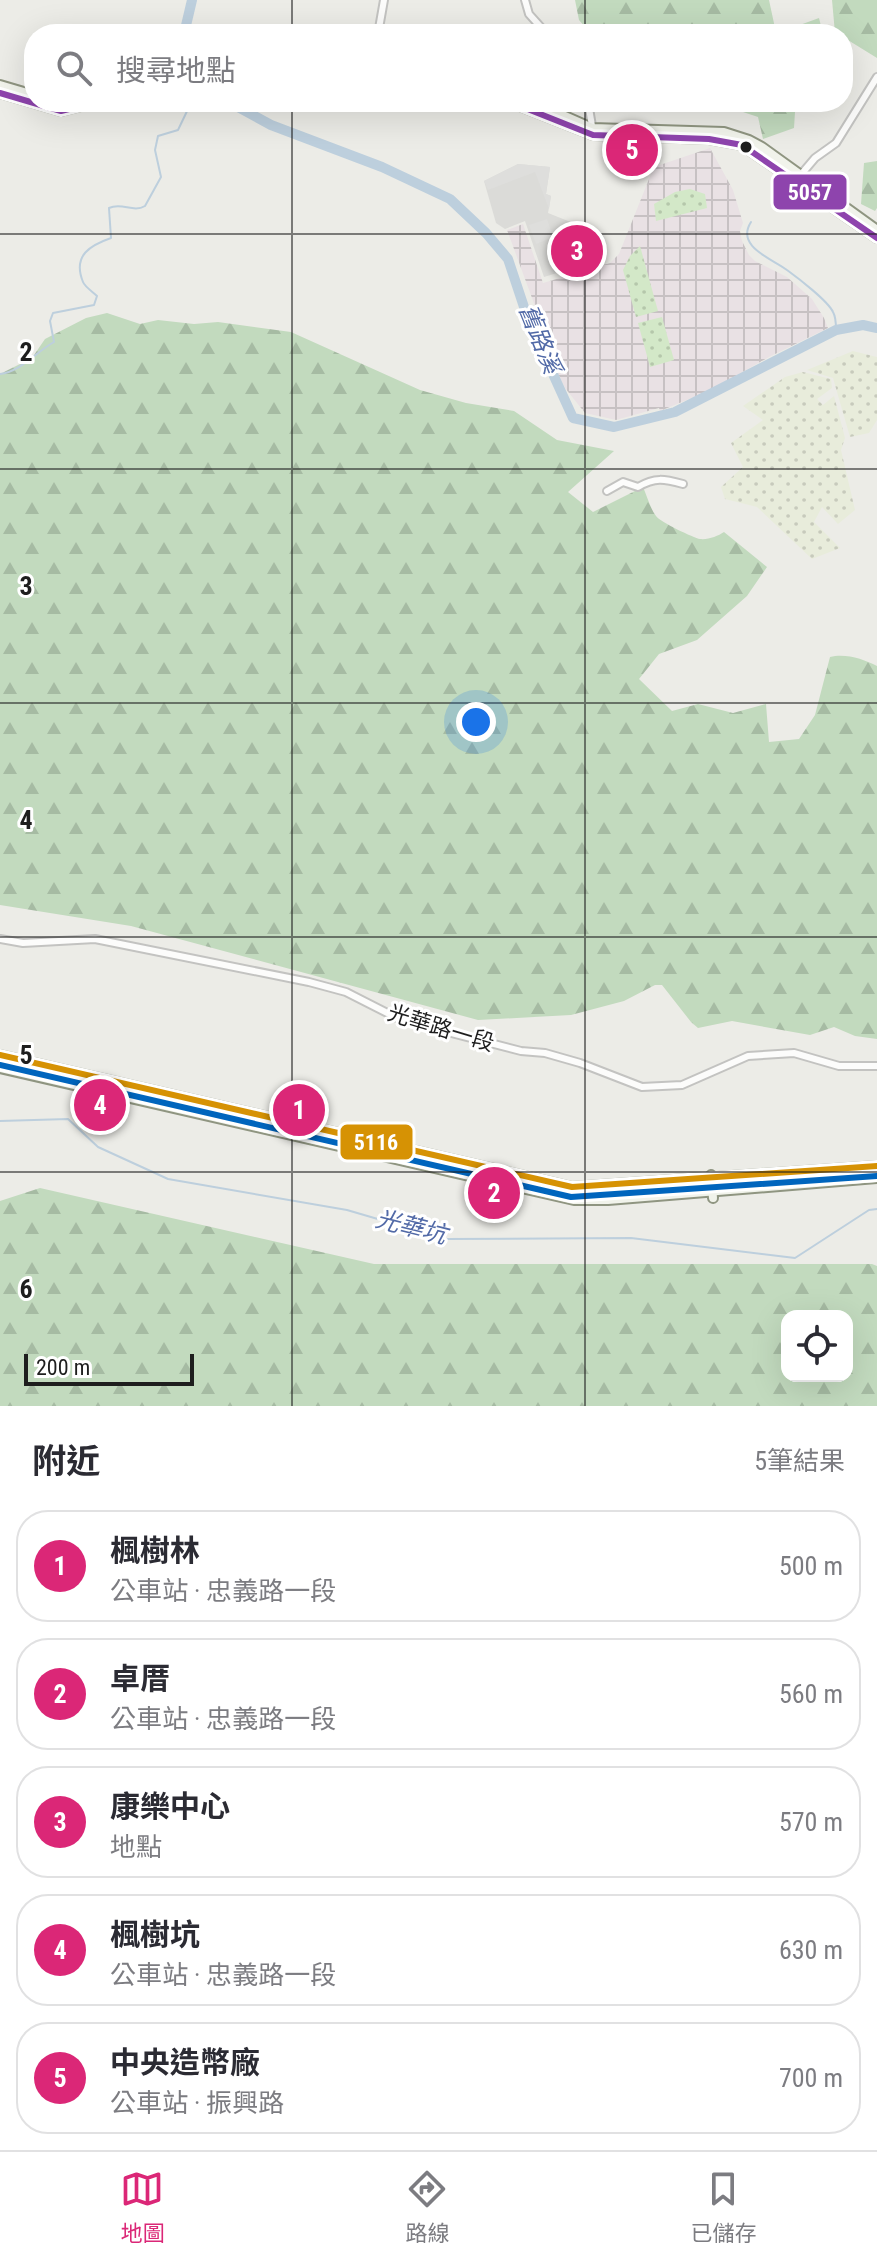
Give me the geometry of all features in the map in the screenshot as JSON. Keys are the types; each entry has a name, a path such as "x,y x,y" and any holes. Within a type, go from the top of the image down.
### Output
{"main road":[{"path":"0,85 24,92"},
{"path":"0,93 24,100"},
{"path":"538,112 593,132 728,141 756,153 798,178 877,230"},
{"path":"553,112 593,132"},
{"path":"798,178 877,238"},
{"path":"0,1055 69,1068 572,1187 877,1166"},
{"path":"0,1068 276,1135 574,1200 713,1195 877,1178"},
{"path":"64,1086 69,1068"},
{"path":"276,1135 280,1118"},
{"path":"711,1176 713,1195"}],"street":[{"path":"380,24 384,0"},
{"path":"525,0 529,14 538,24"},
{"path":"798,178 815,158 836,143 877,77"},
{"path":"590,112 593,132"},
{"path":"607,491 623,482 638,487 652,479 663,478 683,484"},
{"name":"光華路一段","path":"0,939 23,943 95,939 309,982 346,992 401,1020 521,1051 545,1053 642,1087 682,1085 748,1056 794,1053 839,1066 877,1066"}],"shaded area":[{"path":"710,148 733,190 743,223 740,231 742,241 749,255 787,277 812,299 828,328 711,390 660,411 659,408 616,420 585,413 565,388 546,349 539,317 507,230 523,224 543,283 610,263 619,254 651,168"},
{"path":"518,164 550,167 546,194 551,196 548,213 573,223 572,229 580,232 578,240 595,247 599,260 544,277 525,221 505,229 496,223 484,181"},
{"path":"518,164 550,167 546,194 551,196 549,209 535,172 488,190 484,181"},
{"path":"547,219 553,237 536,244 529,225"}],"green space":[{"path":"575,0 769,0 774,24 582,24"},
{"path":"832,0 877,0 877,58 853,43 853,24 834,24"},
{"path":"819,18 820,24 802,24"},
{"path":"743,112 795,112 794,128 763,139 758,117"},
{"path":"877,161 875,211 861,204 864,163"},
{"path":"690,189 705,194 707,208 656,221 654,204 675,192"},
{"path":"640,246 658,311 636,317 623,270"},
{"path":"107,313 140,324 158,320 194,324 218,322 291,332 420,390 466,403 514,411 557,440 614,451 568,492 593,512 643,487 659,519 700,539 724,532 767,567 747,596 697,640 659,654 639,679 672,711 698,704 733,713 766,704 769,742 799,739 815,715 830,657 854,657 877,666 877,1039 855,1036 834,1027 810,1035 732,1021 698,1028 662,985 655,985 624,1001 571,1015 478,1020 131,926 0,905 0,374 32,358 45,339 86,318"},
{"path":"662,317 674,360 650,367 638,323"},
{"path":"853,351 877,357 877,420 869,433 850,437 833,378 807,370"},
{"path":"803,372 831,379 832,388 817,399 823,405 834,396 845,438 841,450 855,510 838,524 822,507 814,522 840,548 812,559 757,507 725,499 721,487 743,467 731,443 763,420 743,406 785,377"},
{"path":"40,1188 374,1264 877,1266 877,1406 0,1406 0,1201"}],"waterway":[{"name":"舊路溪","path":"186,24 192,0"},
{"path":"0,374 21,366 54,342 50,321 53,313 94,305 97,296 87,288 80,273 82,258 90,248 111,238 109,208 145,206 161,177 155,150 158,136 178,130 187,112"},
{"name":"舊路溪","path":"247,112 271,125 382,167 450,199 508,259 528,319 573,418 614,427 675,412 836,330 863,325 877,328"},
{"path":"751,222 747,231 752,245 798,278 830,307 836,330"},
{"name":"光華坑","path":"0,1121 68,1119 98,1147 168,1179 347,1210 446,1239 631,1238 795,1258 869,1210 877,1209"}],"transit line":[{"name":"5057","path":"0,93 24,100"},
{"name":"5057","path":"535,112 593,135 709,139 742,145 877,238"},
{"name":"5116","path":"0,1055 572,1187 877,1166"},
{"path":"0,1065 571,1197 877,1176"}],"place":[{"name":"中央造幣廠","path":"632,150"},
{"name":"康樂中心","path":"577,251"},
{"name":"楓樹坑","path":"100,1105"},
{"name":"楓樹林","path":"299,1110"},
{"name":"卓厝","path":"494,1193"}]}
